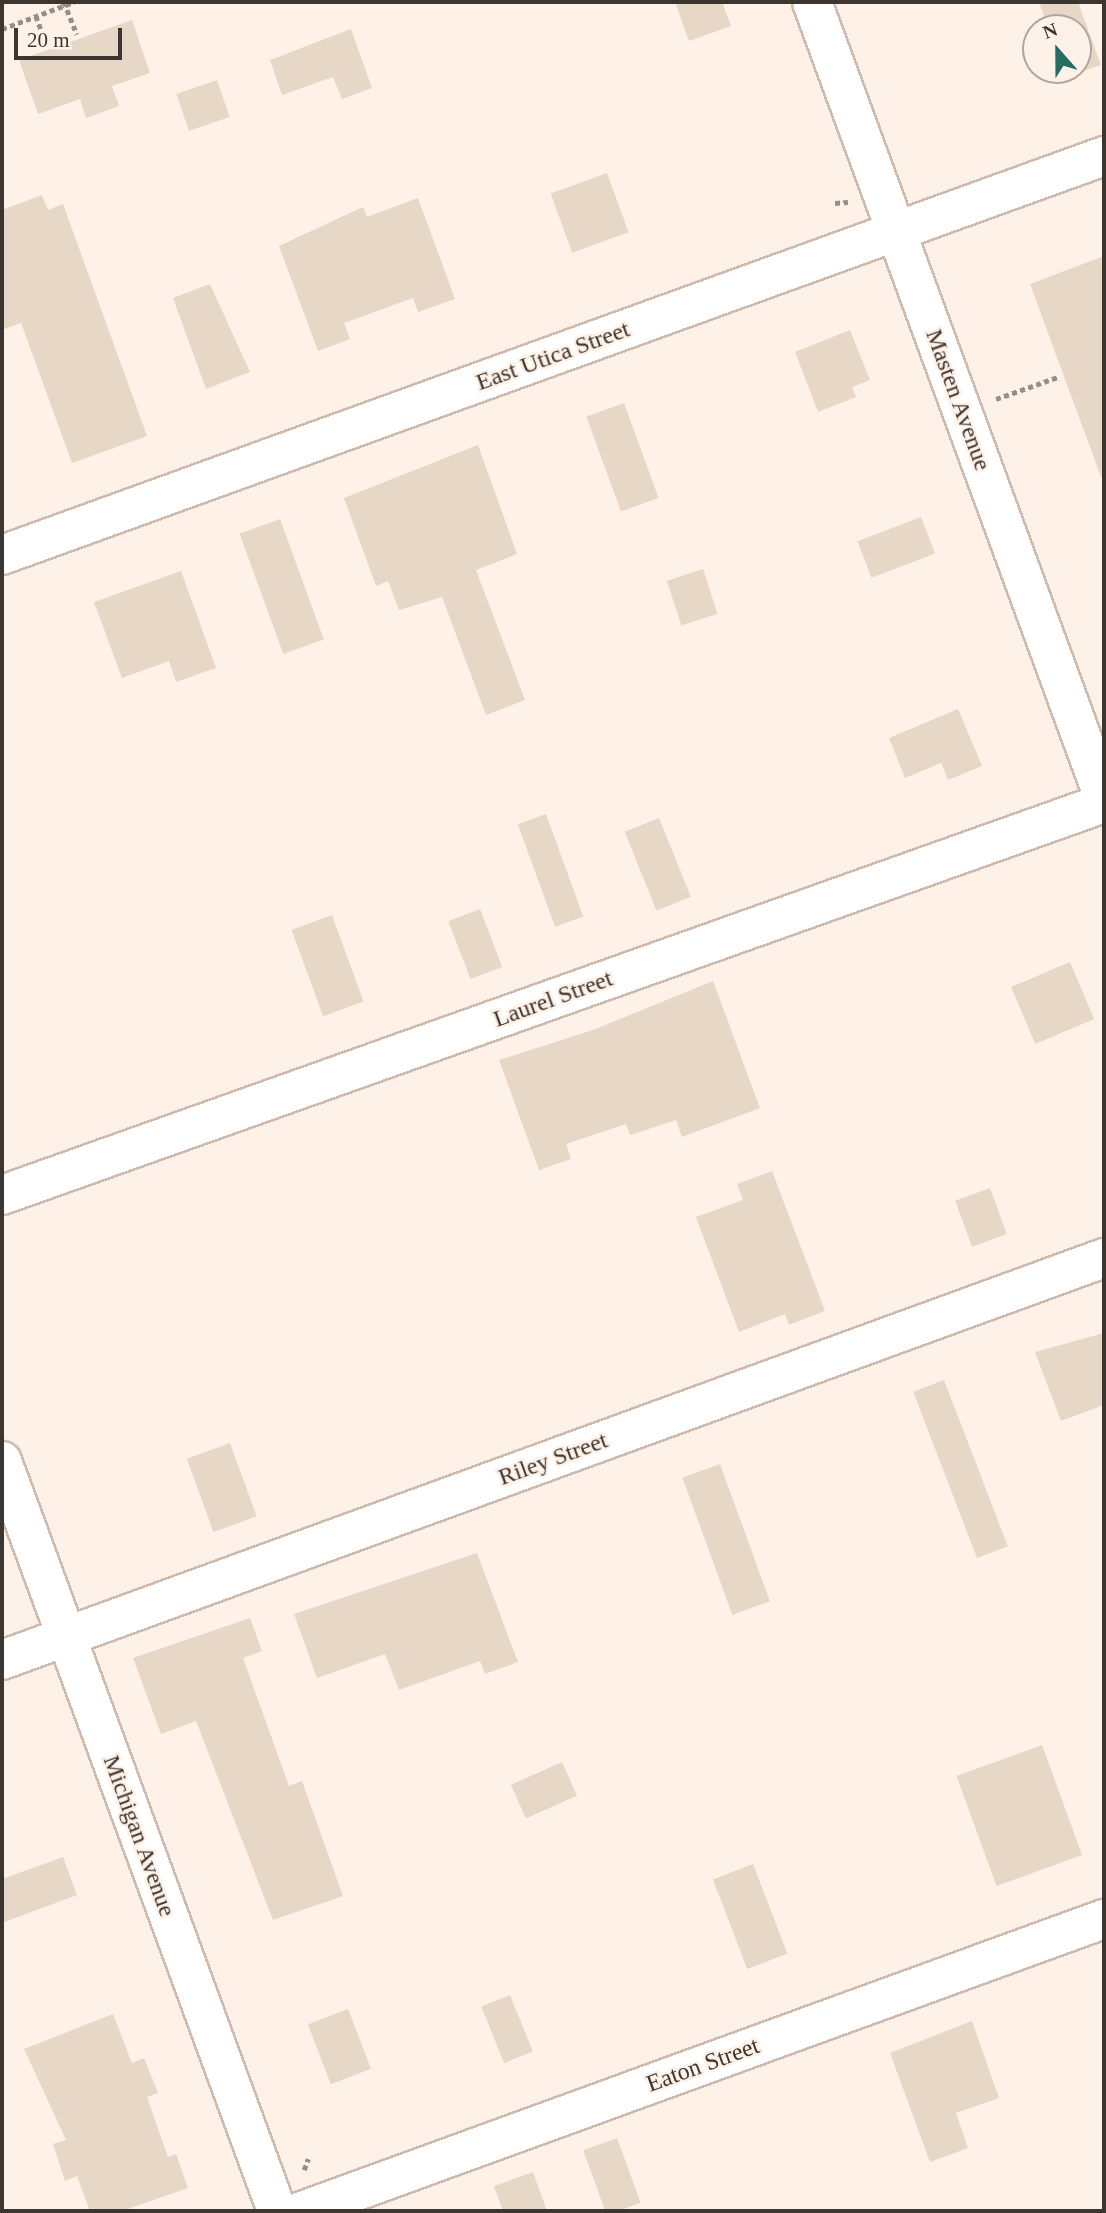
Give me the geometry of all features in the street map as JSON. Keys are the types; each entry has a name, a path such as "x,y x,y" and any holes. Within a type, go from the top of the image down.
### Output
{"street":[{"name":"Masten Avenue","path":"812,2 1104,801"},
{"name":"East Utica Street","path":"2,555 1104,156"},
{"name":"Laurel Street","path":"2,1195 1104,801"},
{"name":"Riley Street","path":"2,1660 1104,1258"},
{"name":"Michigan Avenue","path":"2,1461 277,2211"},
{"name":"Eaton Street","path":"302,2211 1104,1919"}],"path":[{"path":"2,29 65,3 74,2"},
{"path":"65,3 77,34"},
{"path":"36,16 48,47"},
{"path":"835,203 849,202"},
{"path":"983,404 1058,377"},
{"path":"304,2171 307,2159"}],"building":[{"path":"675,2 722,2 731,26 689,41"},
{"path":"1039,2 1078,2 1082,14 1043,14"},
{"path":"132,20 150,73 112,86 119,106 86,118 80,99 38,114 19,60"},
{"path":"351,29 372,88 342,99 333,77 282,95 270,60"},
{"path":"1092,40 1101,65 1092,68"},
{"path":"217,80 230,117 189,131 176,94"},
{"path":"607,173 629,232 572,253 551,194"},
{"path":"42,195 48,210 63,204 147,436 72,463 21,323 2,330 2,210"},
{"path":"418,198 455,299 418,312 413,298 344,323 350,339 318,351 279,246 363,207 367,217"},
{"path":"1104,256 1104,476 1101,477 1030,284"},
{"path":"210,284 250,372 206,389 173,298"},
{"path":"850,330 870,380 852,387 856,397 818,412 795,352"},
{"path":"624,403 659,498 621,512 586,417"},
{"path":"478,445 517,554 476,570 525,700 486,715 442,597 399,610 388,581 376,586 344,498"},
{"path":"921,517 935,553 871,578 858,541"},
{"path":"280,519 324,639 283,654 240,534"},
{"path":"703,569 718,614 681,625 667,581"},
{"path":"181,571 216,668 176,682 169,661 122,678 94,602"},
{"path":"958,709 982,766 948,780 941,763 905,778 889,738"},
{"path":"546,814 583,916 555,927 518,824"},
{"path":"659,818 691,897 657,911 625,832"},
{"path":"480,909 502,967 470,979 448,921"},
{"path":"332,915 363,1001 323,1016 292,930"},
{"path":"1070,962 1094,1019 1035,1044 1011,987"},
{"path":"713,981 760,1108 682,1137 676,1120 630,1135 626,1124 566,1144 571,1159 539,1170 499,1060 593,1030"},
{"path":"772,1171 825,1311 789,1325 785,1314 739,1332 696,1217 743,1200 737,1184"},
{"path":"990,1188 1007,1234 972,1247 955,1201"},
{"path":"1104,1333 1104,1405 1061,1421 1035,1352"},
{"path":"944,1380 1008,1546 977,1558 913,1392"},
{"path":"230,1443 257,1516 213,1532 187,1459"},
{"path":"720,1464 770,1601 732,1615 682,1478"},
{"path":"477,1553 518,1662 485,1674 480,1661 399,1690 385,1654 317,1678 294,1614"},
{"path":"250,1618 262,1651 243,1658 289,1786 302,1781 343,1896 273,1920 196,1721 161,1734 133,1658"},
{"path":"1042,1745 1082,1855 997,1886 956,1776"},
{"path":"562,1762 577,1796 526,1819 511,1785"},
{"path":"63,1857 77,1895 2,1923 2,1879"},
{"path":"753,1864 787,1954 747,1969 713,1879"},
{"path":"510,1995 533,2052 504,2063 481,2007"},
{"path":"348,2009 371,2069 331,2084 308,2024"},
{"path":"113,2014 132,2063 144,2058 158,2093 147,2097 168,2157 176,2154 188,2188 122,2211 90,2211 77,2176 65,2181 53,2144 66,2140 24,2049"},
{"path":"972,2021 999,2098 956,2113 968,2148 930,2162 890,2053"},
{"path":"617,2138 641,2203 618,2211 605,2211 583,2150"},
{"path":"533,2172 547,2211 503,2211 494,2186"}]}
